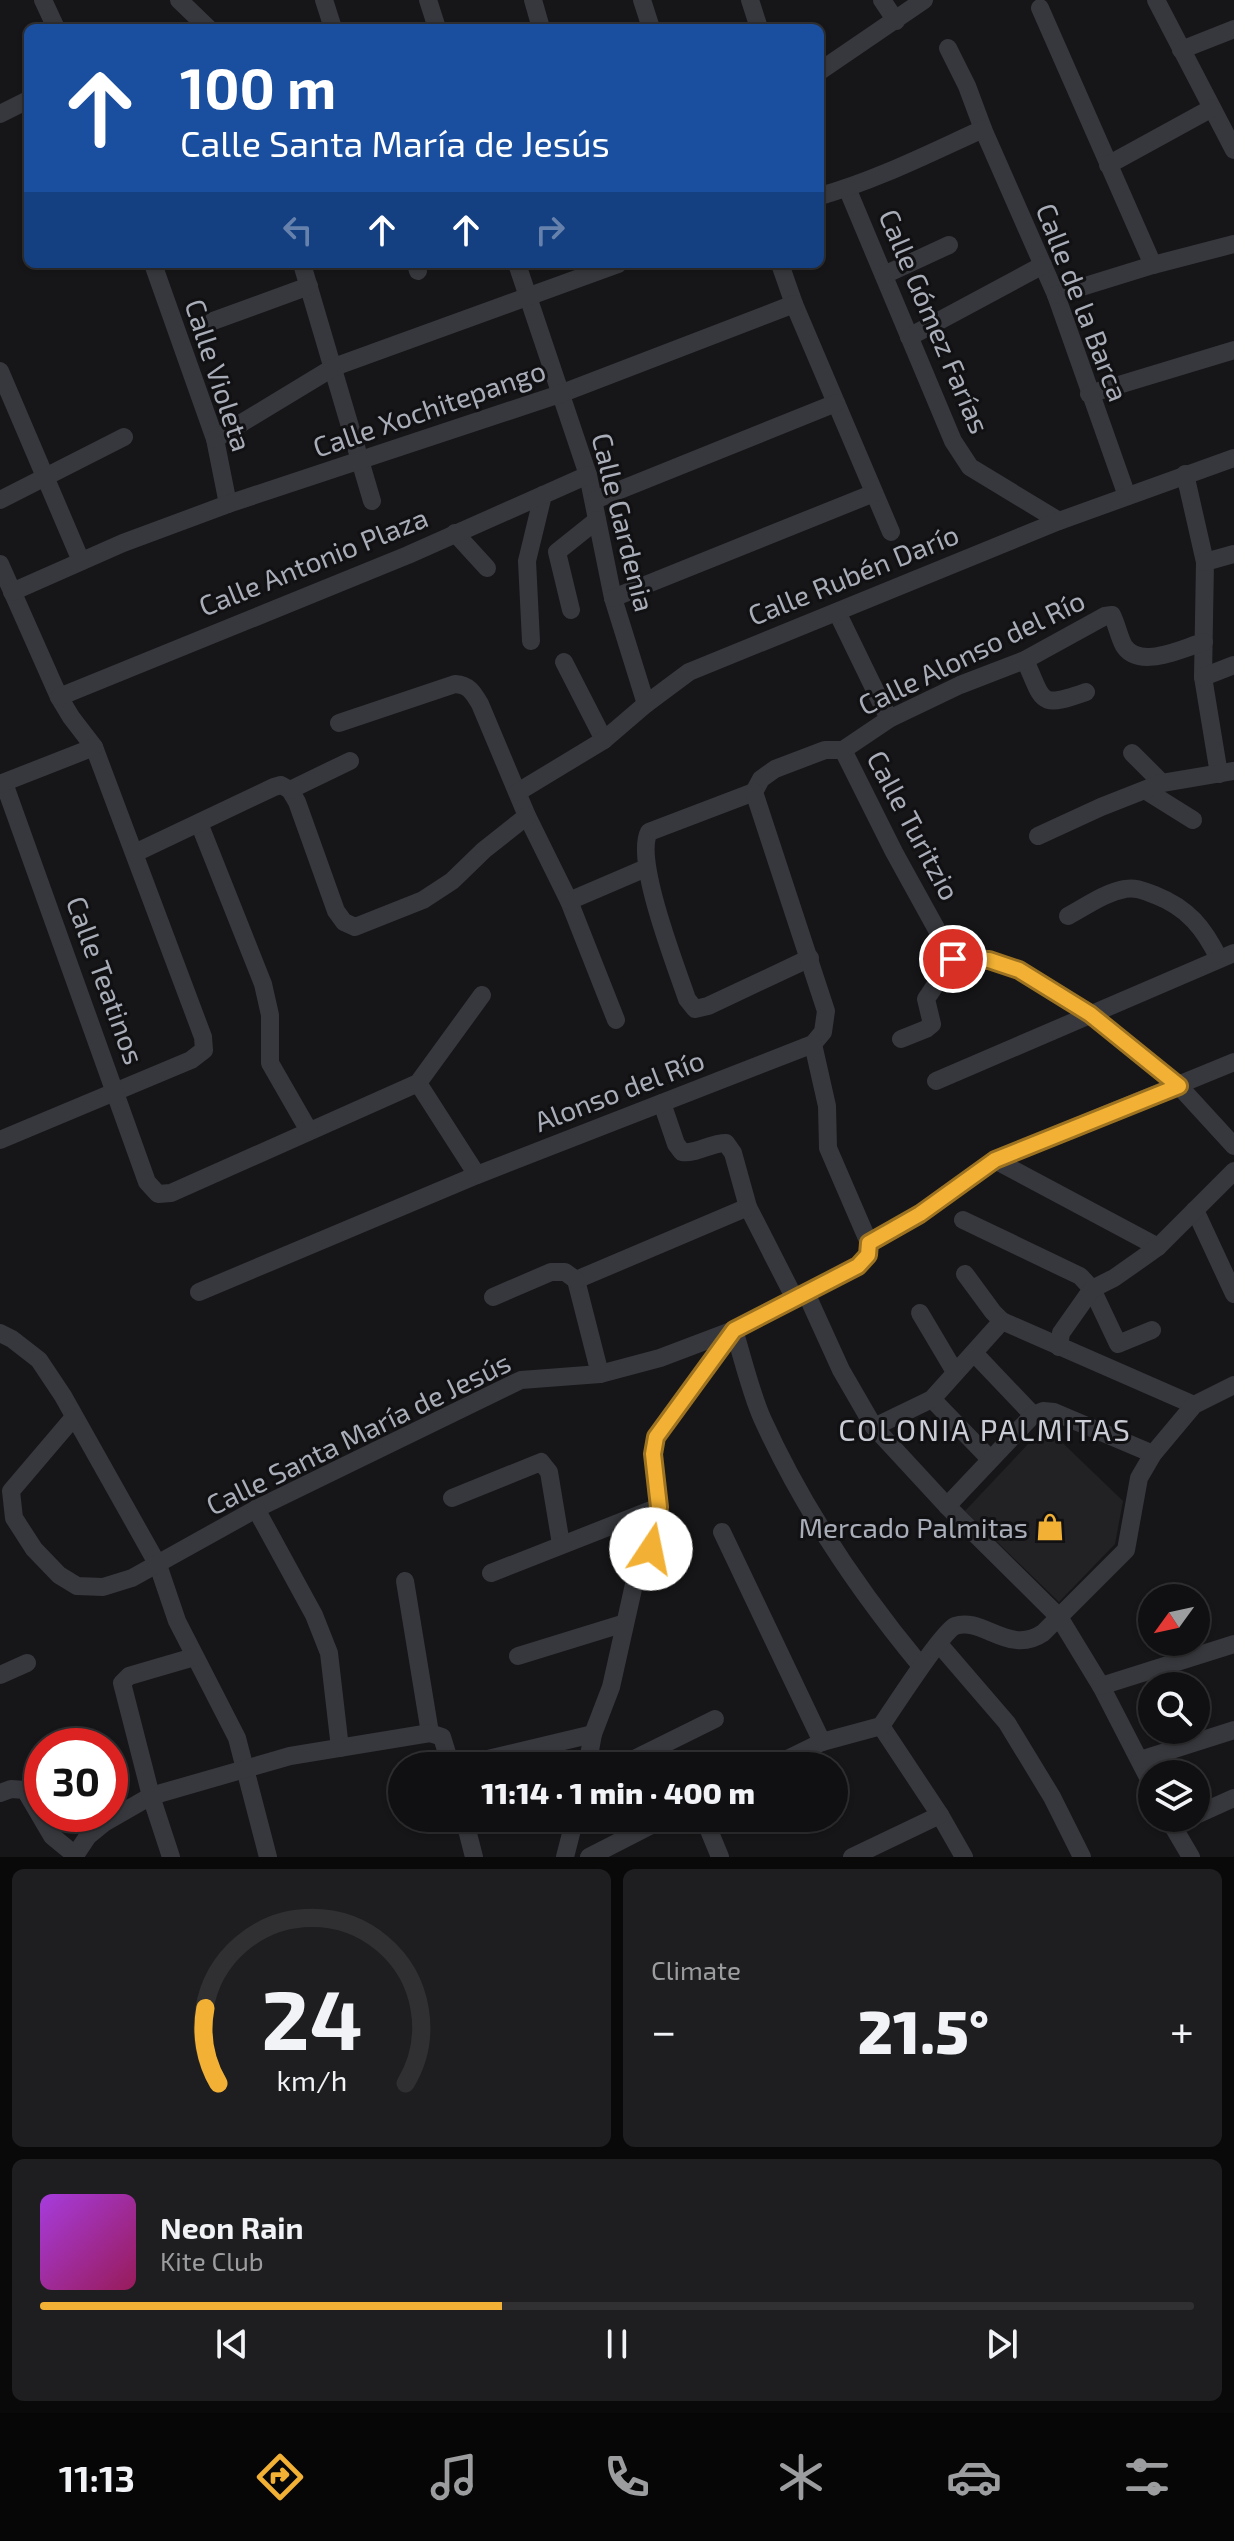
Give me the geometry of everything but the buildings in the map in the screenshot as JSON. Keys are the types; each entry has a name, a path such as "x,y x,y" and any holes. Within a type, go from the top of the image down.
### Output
{"street":[{"path":"43,0 54,24"},
{"path":"179,0 204,24"},
{"path":"324,0 332,24"},
{"path":"428,0 436,24"},
{"path":"533,0 540,24"},
{"path":"642,0 650,24"},
{"path":"750,0 758,24"},
{"path":"882,0 896,21"},
{"path":"824,68 924,0"},
{"path":"1156,0 1234,150"},
{"path":"1040,8 1153,265"},
{"path":"1181,50 1234,29"},
{"name":"Calle de la Barca","path":"948,48 1056,295 1127,496"},
{"path":"0,114 24,102"},
{"path":"1108,165 1212,108"},
{"path":"824,195 847,188 983,129"},
{"name":"Calle Gómez Farías","path":"847,188 953,441 970,467 1059,521"},
{"path":"1056,295 1234,244"},
{"path":"884,275 949,245"},
{"path":"909,337 1043,265"},
{"name":"Calle Violeta","path":"154,268 215,439 228,504"},
{"path":"303,268 372,501"},
{"name":"Calle Gardenia","path":"518,268 588,475 613,598 646,704"},
{"path":"215,439 334,367 607,268"},
{"path":"781,268 891,532"},
{"path":"213,321 309,286"},
{"name":"Calle Xochitepango","path":"12,592 81,561 228,504 560,394 794,304"},
{"path":"1089,394 1234,350"},
{"path":"0,371 81,561"},
{"path":"595,500 836,403"},
{"path":"0,500 124,437"},
{"name":"Calle Rubén Darío","path":"518,792 604,740 689,672 1059,521 1234,458"},
{"path":"1038,836 1154,786 1226,772 1203,677 1205,562 1185,474"},
{"name":"Calle Antonio Plaza","path":"59,697 408,555 588,475"},
{"path":"613,598 874,493"},
{"path":"531,641 527,561 543,495"},
{"path":"571,610 557,552 597,520"},
{"path":"455,533 487,568"},
{"path":"1205,562 1234,554"},
{"path":"0,564 59,697 94,747 203,1037 204,1050 191,1060 0,1140"},
{"name":"Calle Turitzio","path":"837,612 889,719"},
{"name":"Calle Alonso del Río","path":"754,792 761,779 775,769 825,750 843,750 889,719 960,685 1025,660 1105,616 1112,615 1123,644 1133,656 1145,658 1204,642"},
{"path":"1025,660 1042,697 1048,702 1057,703 1086,692"},
{"path":"564,662 604,740"},
{"path":"1203,677 1234,665"},
{"path":"339,723 442,687 465,685 480,704 527,816 569,901 616,1020"},
{"path":"2,784 94,747"},
{"name":"Calle Turitzio","path":"843,750 953,959"},
{"path":"1132,753 1154,786 1193,820"},
{"path":"290,790 350,761"},
{"name":"Calle Teatinos","path":"2,784 116,1089 147,1182 158,1194 171,1193 309,1131"},
{"path":"135,853 281,785 290,790 297,802 336,911 344,922 355,927 423,900 452,881 484,850 527,816"},
{"path":"810,958 708,1006 695,1009 687,999 646,868 644,841 649,832 754,792 810,958 826,1011 823,1032 813,1044 827,1106 828,1148 869,1243 920,1214 995,1160 1234,1062"},
{"path":"199,823 263,984 270,1015 270,1063 309,1131 418,1083 482,995"},
{"path":"569,901 646,868"},
{"path":"936,1081 1226,956 1191,915 1166,900 1135,888 1121,889 1068,916"},
{"path":"901,1039 932,1024 926,999 953,959 989,960 1019,970 1090,1014 1179,1086 1234,1146"},
{"name":"Alonso del Río","path":"199,1292 477,1175 813,1044"},
{"path":"418,1083 477,1175"},
{"path":"662,1103 676,1144 682,1152 726,1143 733,1153 748,1207 874,1427 947,1506 1059,1617 1101,1686 1140,1760 1234,1730"},
{"path":"995,1160 1158,1247"},
{"path":"1059,1347 1061,1333 1092,1289 1114,1278 1158,1247 1234,1171"},
{"path":"576,1280 748,1207"},
{"path":"1195,1210 1234,1294"},
{"path":"963,1220 1080,1276 1092,1289 1118,1344 1152,1330"},
{"name":"Calle Santa María de Jesús","path":"74,1417 11,1491 14,1518 34,1549 59,1575 77,1586 103,1587 132,1578 256,1509 521,1380 600,1374 660,1358 734,1330 858,1266 868,1255 869,1243"},
{"path":"493,1297 551,1272 565,1272 576,1280 600,1374"},
{"path":"965,1274 1002,1321 1194,1405"},
{"path":"920,1313 955,1372"},
{"path":"874,1427 932,1399 1002,1321"},
{"path":"590,1752 593,1734 611,1687 635,1580 651,1549 659,1507 653,1454 656,1437 734,1330"},
{"path":"734,1330 762,1416 821,1532 875,1610 921,1666"},
{"path":"0,1333 39,1360 158,1565 177,1621 237,1738 268,1857"},
{"path":"975,1354 1038,1413"},
{"path":"802,1752 822,1742 881,1726 948,1630 957,1625 1017,1641 1031,1641 1043,1633 1126,1550 1139,1478 1153,1454 1194,1405 1234,1385"},
{"path":"932,1399 990,1459"},
{"path":"947,1506 1038,1413 1054,1412 1153,1454"},
{"path":"452,1498 541,1462 549,1472 561,1544"},
{"path":"491,1573 659,1507"},
{"path":"256,1509 314,1615 329,1653 340,1748"},
{"path":"722,1532 822,1742"},
{"path":"405,1581 436,1735 444,1752"},
{"path":"518,1656 625,1623"},
{"path":"939,1644 1007,1723 1052,1797 1082,1857"},
{"path":"1101,1686 1234,1644"},
{"path":"171,1857 151,1796 122,1683 129,1676 194,1657"},
{"path":"0,1675 27,1663"},
{"path":"648,1752 715,1719"},
{"path":"881,1726 964,1857"},
{"path":"517,1752 593,1734"},
{"path":"0,1793 11,1789 25,1790 52,1836 75,1856 88,1836 104,1823 151,1796 290,1756 436,1735"},
{"path":"1210,1809 1234,1798"},
{"path":"852,1857 873,1853 940,1815"},
{"path":"468,1832 474,1857"},
{"path":"565,1857 571,1832"},
{"path":"589,1857 638,1832"},
{"path":"710,1832 720,1857"},
{"path":"1176,1832 1191,1857"}],"shaded area":[{"name":"Mercado Palmitas","path":"1045,1426 1123,1501 1115,1544 1059,1602 965,1511"}],"place":[{"name":"Mercado Palmitas","path":"1050,1527"}],"district":[{"name":"COLONIA PALMITAS","path":"985,1429"}],"route":[{"path":"651,1549 659,1507 653,1454 656,1437 734,1330 858,1266 868,1255 869,1243 920,1214 995,1160 1179,1086 1090,1014 1019,970 989,960 953,959"}]}
